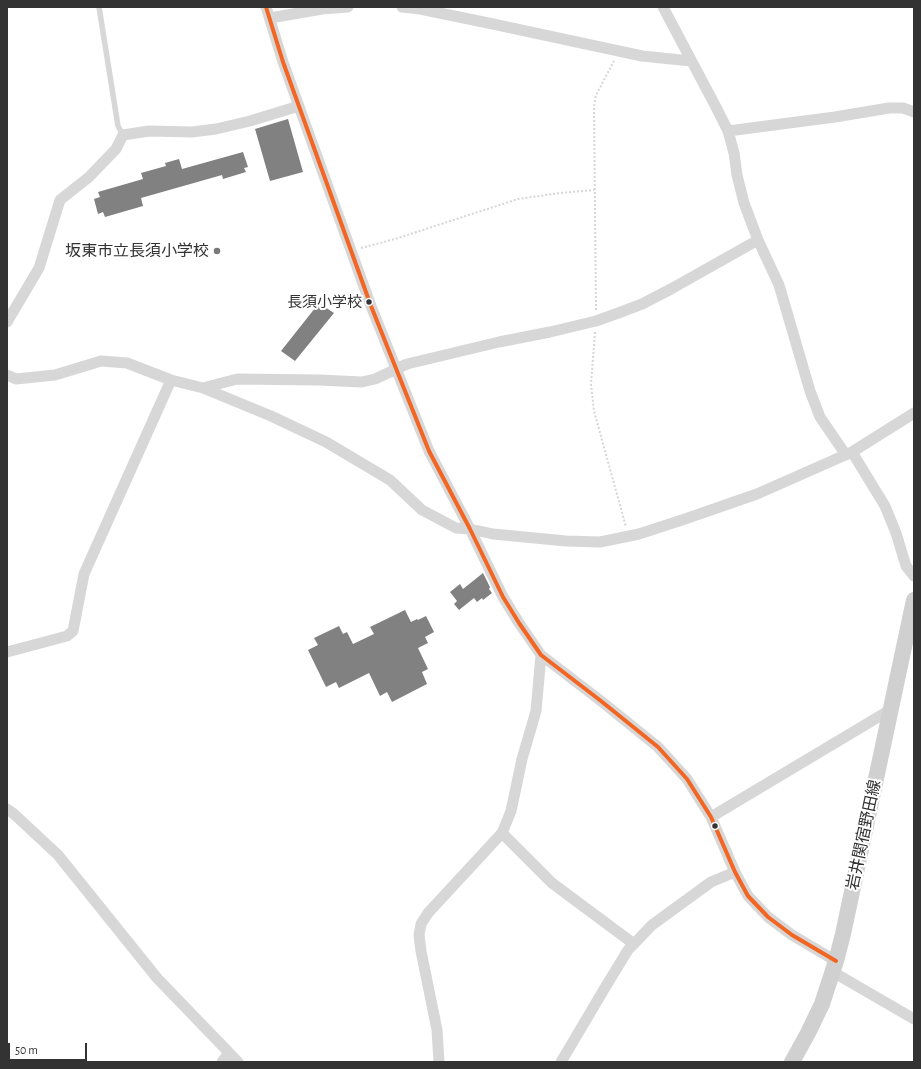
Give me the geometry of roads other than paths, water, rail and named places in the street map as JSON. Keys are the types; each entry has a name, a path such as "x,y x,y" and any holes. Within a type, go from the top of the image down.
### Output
{"main road":[{"name":"岩井関宿野田線","path":"792,1062 822,1004 835,967 914,604"}],"street":[{"path":"348,7 268,12 283,62 370,306 429,451 503,596 541,655 658,747 687,779 711,817 735,872 748,896 768,916 835,967 914,1019"},
{"path":"402,7 642,56 691,61"},
{"path":"663,7 728,131 734,152 737,175 744,203 758,240 780,285 810,390 820,417 849,453 885,506 896,532 906,566 914,576"},
{"path":"7,322 39,268 60,200 89,177 116,149 123,135 149,131 192,132 216,129 250,121 299,106"},
{"path":"728,131 828,118 889,108 903,108 914,112"},
{"path":"203,388 237,379 362,382 375,379 407,364 484,345 596,321 642,304 758,240"},
{"path":"7,375 16,379 55,376 101,361 127,363 171,380 203,388 271,416 326,442 390,480 422,510 456,528 470,529 493,534 566,541 600,542 639,534 679,522 758,494 849,453 914,412"},
{"path":"7,652 68,636 73,631 84,574 171,380"},
{"path":"439,1062 437,1030 421,951 419,935 421,924 428,913 502,833 511,811 522,759 536,711 541,655"},
{"path":"711,817 890,710"},
{"path":"7,809 58,855 157,978 238,1062"},
{"path":"502,833 552,883 634,944"},
{"path":"561,1062 628,950 658,920 712,882 735,872"},
{"path":"222,1062 229,1053"}],"lane":[{"path":"99,7 118,126 123,135"}],"place":[{"name":"坂東市立長須小学校","path":"217,251"},
{"name":"長須小学校","path":"369,302"}]}
